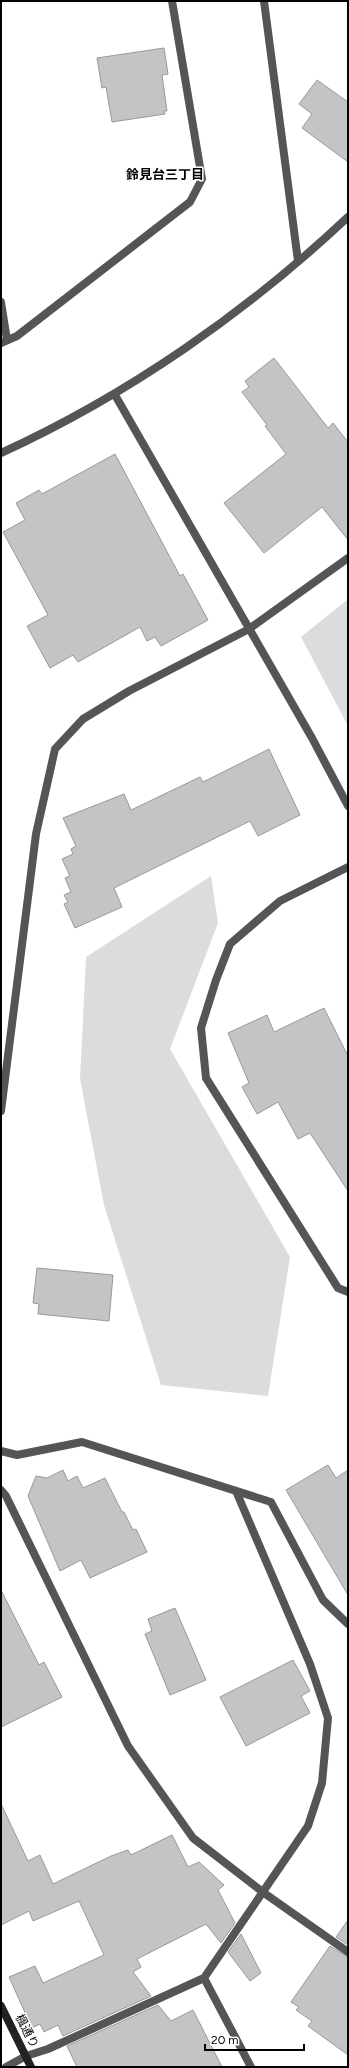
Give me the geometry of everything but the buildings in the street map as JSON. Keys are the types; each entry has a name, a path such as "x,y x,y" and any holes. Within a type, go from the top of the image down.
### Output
{"street":[{"path":"1,302 4,342 17,336 190,202 202,179 172,1"},
{"path":"264,1 298,261"},
{"path":"1,453 36,437 115,395 259,296 348,216"},
{"path":"115,395 312,738 348,806"},
{"path":"1,1111 36,834 55,749 83,719 129,691 249,629 348,558"},
{"path":"348,867 280,901 230,944 216,980 201,1028 206,1078 338,1288 348,1292"},
{"path":"1,1451 17,1455 82,1442 271,1502 323,1600 348,1624"},
{"path":"1,1490 6,1496 128,1746 193,1838 264,1893 348,1952"},
{"path":"6,2067 26,2056 48,2050 204,1978 264,1893 308,1826 322,1783 328,1718 310,1664 236,1491"},
{"path":"204,1978 251,2067"},
{"name":"楓通り","path":"1,2006 31,2067"}],"shaded area":[{"path":"348,599 348,726 301,637"},
{"path":"211,876 218,923 170,1049 290,1257 268,1396 161,1385 104,1205 80,1079 86,957"}],"district":[{"name":"鈴見台三丁目","path":"165,174"}]}
